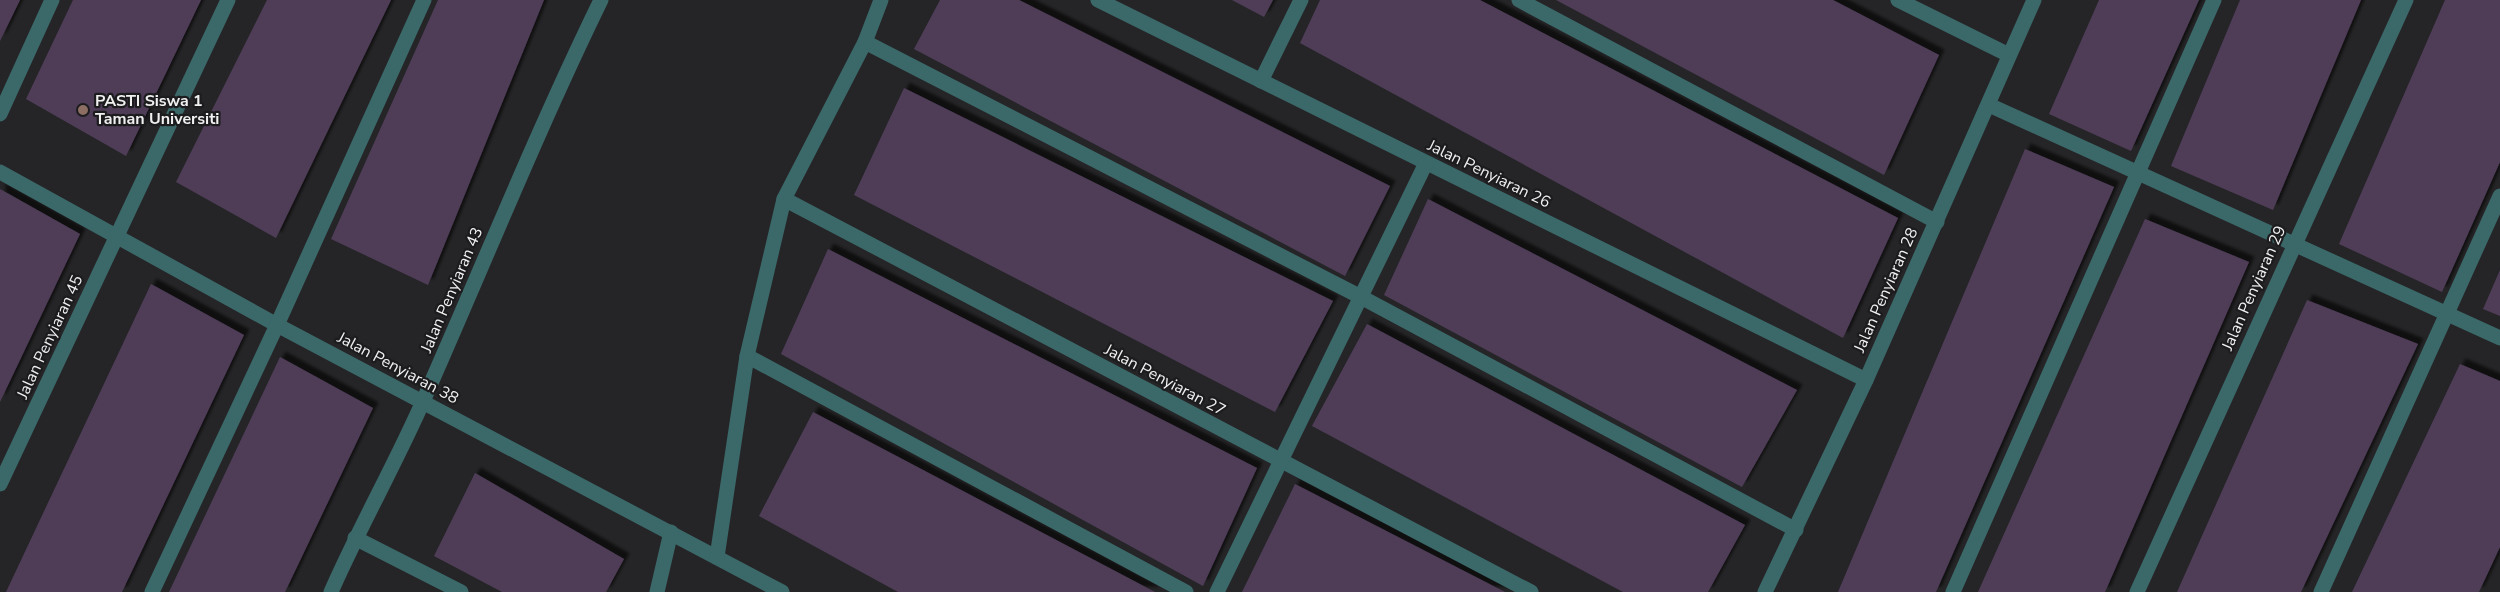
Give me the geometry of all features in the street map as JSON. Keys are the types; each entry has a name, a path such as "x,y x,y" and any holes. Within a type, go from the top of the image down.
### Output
{"street":[{"path":"0,114 52,0"},
{"name":"Jalan Penyiaran 45","path":"0,484 228,0"},
{"path":"152,592 424,0"},
{"name":"Jalan Penyiaran 43","path":"332,592 355,538 423,402 570,63 601,0"},
{"path":"717,557 747,357 784,199 866,42 881,0"},
{"name":"Jalan Penyiaran 26","path":"1098,0 1866,380"},
{"path":"1261,81 1301,0"},
{"path":"1519,0 1937,222"},
{"path":"1898,0 2009,55"},
{"name":"Jalan Penyiaran 28","path":"1765,592 1866,380 2034,0"},
{"path":"1953,592 2214,0"},
{"name":"Jalan Penyiaran 29","path":"2137,592 2293,244 2406,0"},
{"path":"866,42 1361,297 1796,530"},
{"path":"1989,105 2500,338"},
{"path":"1217,592 1426,163"},
{"name":"Jalan Penyiaran 38","path":"0,172 277,324 782,592"},
{"path":"2321,592 2500,196"},
{"name":"Jalan Penyiaran 27","path":"784,199 1531,592"},
{"path":"747,357 1186,592"},
{"path":"657,592 671,532"},
{"path":"355,538 461,592"}],"building":[{"path":"0,0 20,0 0,41"},
{"path":"73,0 201,0 126,156 26,99"},
{"path":"267,0 391,0 276,238 176,182"},
{"path":"438,0 544,0 428,285 331,239"},
{"path":"940,0 1019,0 1390,186 1345,276 914,49"},
{"path":"1232,0 1273,0 1264,17"},
{"path":"1320,0 1480,0 1898,218 1843,338 1300,43"},
{"path":"1556,0 1833,0 1939,55 1884,175"},
{"path":"2099,0 2199,0 2131,151 2049,114"},
{"path":"2240,0 2361,0 2273,210 2171,166"},
{"path":"2445,0 2500,0 2500,162 2442,292 2339,244"},
{"path":"904,88 1333,301 1275,412 854,195"},
{"path":"2025,149 2114,187 1936,592 1838,592"},
{"path":"0,189 80,234 0,402"},
{"path":"1428,199 1797,390 1742,487 1384,295"},
{"path":"2145,219 2249,262 2105,592 1978,592"},
{"path":"828,249 1257,468 1203,586 781,354"},
{"path":"2500,270 2500,316 2483,309"},
{"path":"151,284 244,335 122,592 6,592"},
{"path":"2307,300 2418,344 2301,592 2177,592"},
{"path":"1367,324 1745,525 1708,592 1623,592 1312,426"},
{"path":"280,357 373,408 285,592 169,592"},
{"path":"2460,364 2500,381 2500,547 2479,592 2352,592"},
{"path":"813,412 1155,592 898,592 759,516"},
{"path":"475,473 624,559 606,592 502,592 434,556"},
{"path":"1295,484 1505,592 1242,592"}],"place":[{"name":"PASTI Siswa 1 Taman Universiti","path":"83,110"}]}
